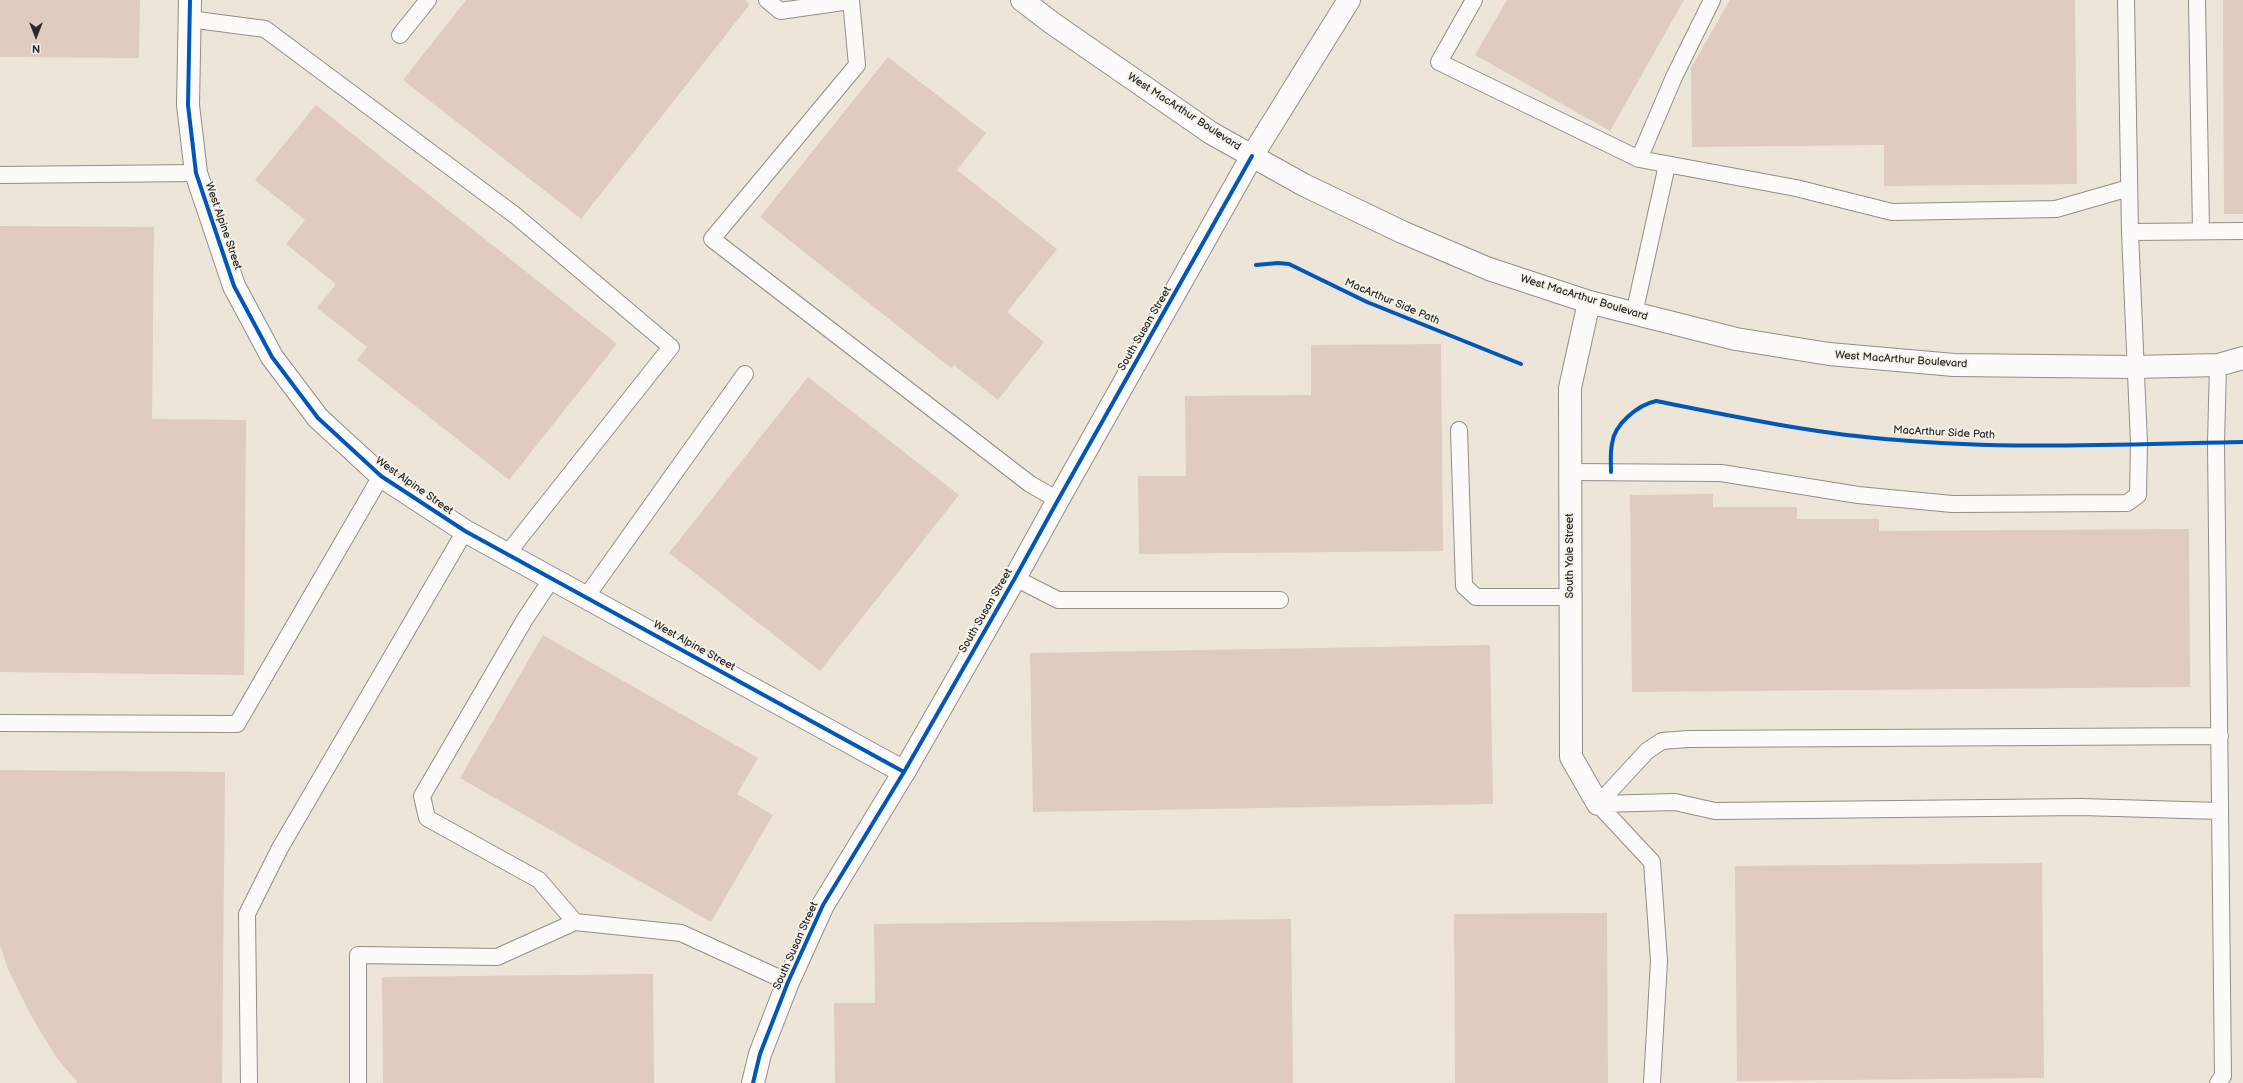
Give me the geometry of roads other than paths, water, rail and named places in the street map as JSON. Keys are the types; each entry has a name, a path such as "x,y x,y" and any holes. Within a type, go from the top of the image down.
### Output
{"street":[{"name":"West MacArthur Boulevard","path":"1022,0 1052,23 1205,128 1304,186 1402,232 1489,269 1589,302 1736,339 1829,354 1954,365 2134,367 2218,365 2243,358"},
{"name":"South Susan Street","path":"753,1083 760,1054 788,982 823,905 904,772 1015,578 1252,156 1348,0"},
{"name":"West Alpine Street","path":"190,9 188,105 196,173 234,286 272,357 318,418 381,476 465,531 551,580 586,597 904,772"},
{"name":"South Yale Street","path":"1589,302 1570,388 1571,757 1598,804"},
{"name":"West MacArthur Boulevard","path":"2218,365 2243,372"}],"lane":[{"path":"400,35 428,0"},
{"path":"767,0 780,11 851,0 857,65 712,239 1030,484 1058,500"},
{"path":"1474,0 1439,62 1639,159 1796,188 1892,212 2056,209 2129,188"},
{"path":"1639,159 1674,77 1712,0"},
{"path":"1570,472 1721,473 1858,496 1952,504 2127,503 2138,496 2139,444 2134,367 2130,232 2126,0"},
{"path":"2197,0 2201,231"},
{"path":"190,9 265,29 516,216 671,347 507,554"},
{"path":"1634,314 1667,165"},
{"path":"0,175 196,173"},
{"path":"2130,232 2243,231"},
{"path":"2218,365 2216,443 2223,1076 2218,1083"},
{"path":"586,597 745,374"},
{"path":"1459,430 1464,586 1476,597 1570,597"},
{"path":"0,723 237,724 381,476"},
{"path":"249,1083 247,914 292,828 465,531"},
{"path":"1015,578 1058,600 1280,600"},
{"path":"551,580 525,619 422,796 427,818 539,880 575,922"},
{"path":"1598,804 1647,751 1662,741 1688,739 2220,736"},
{"path":"1598,804 1675,802 1716,811 2081,807 2220,811"},
{"path":"1598,804 1652,862 1659,961 1652,1083"},
{"path":"358,1083 358,955 497,957 575,922 682,933 788,982"}]}
